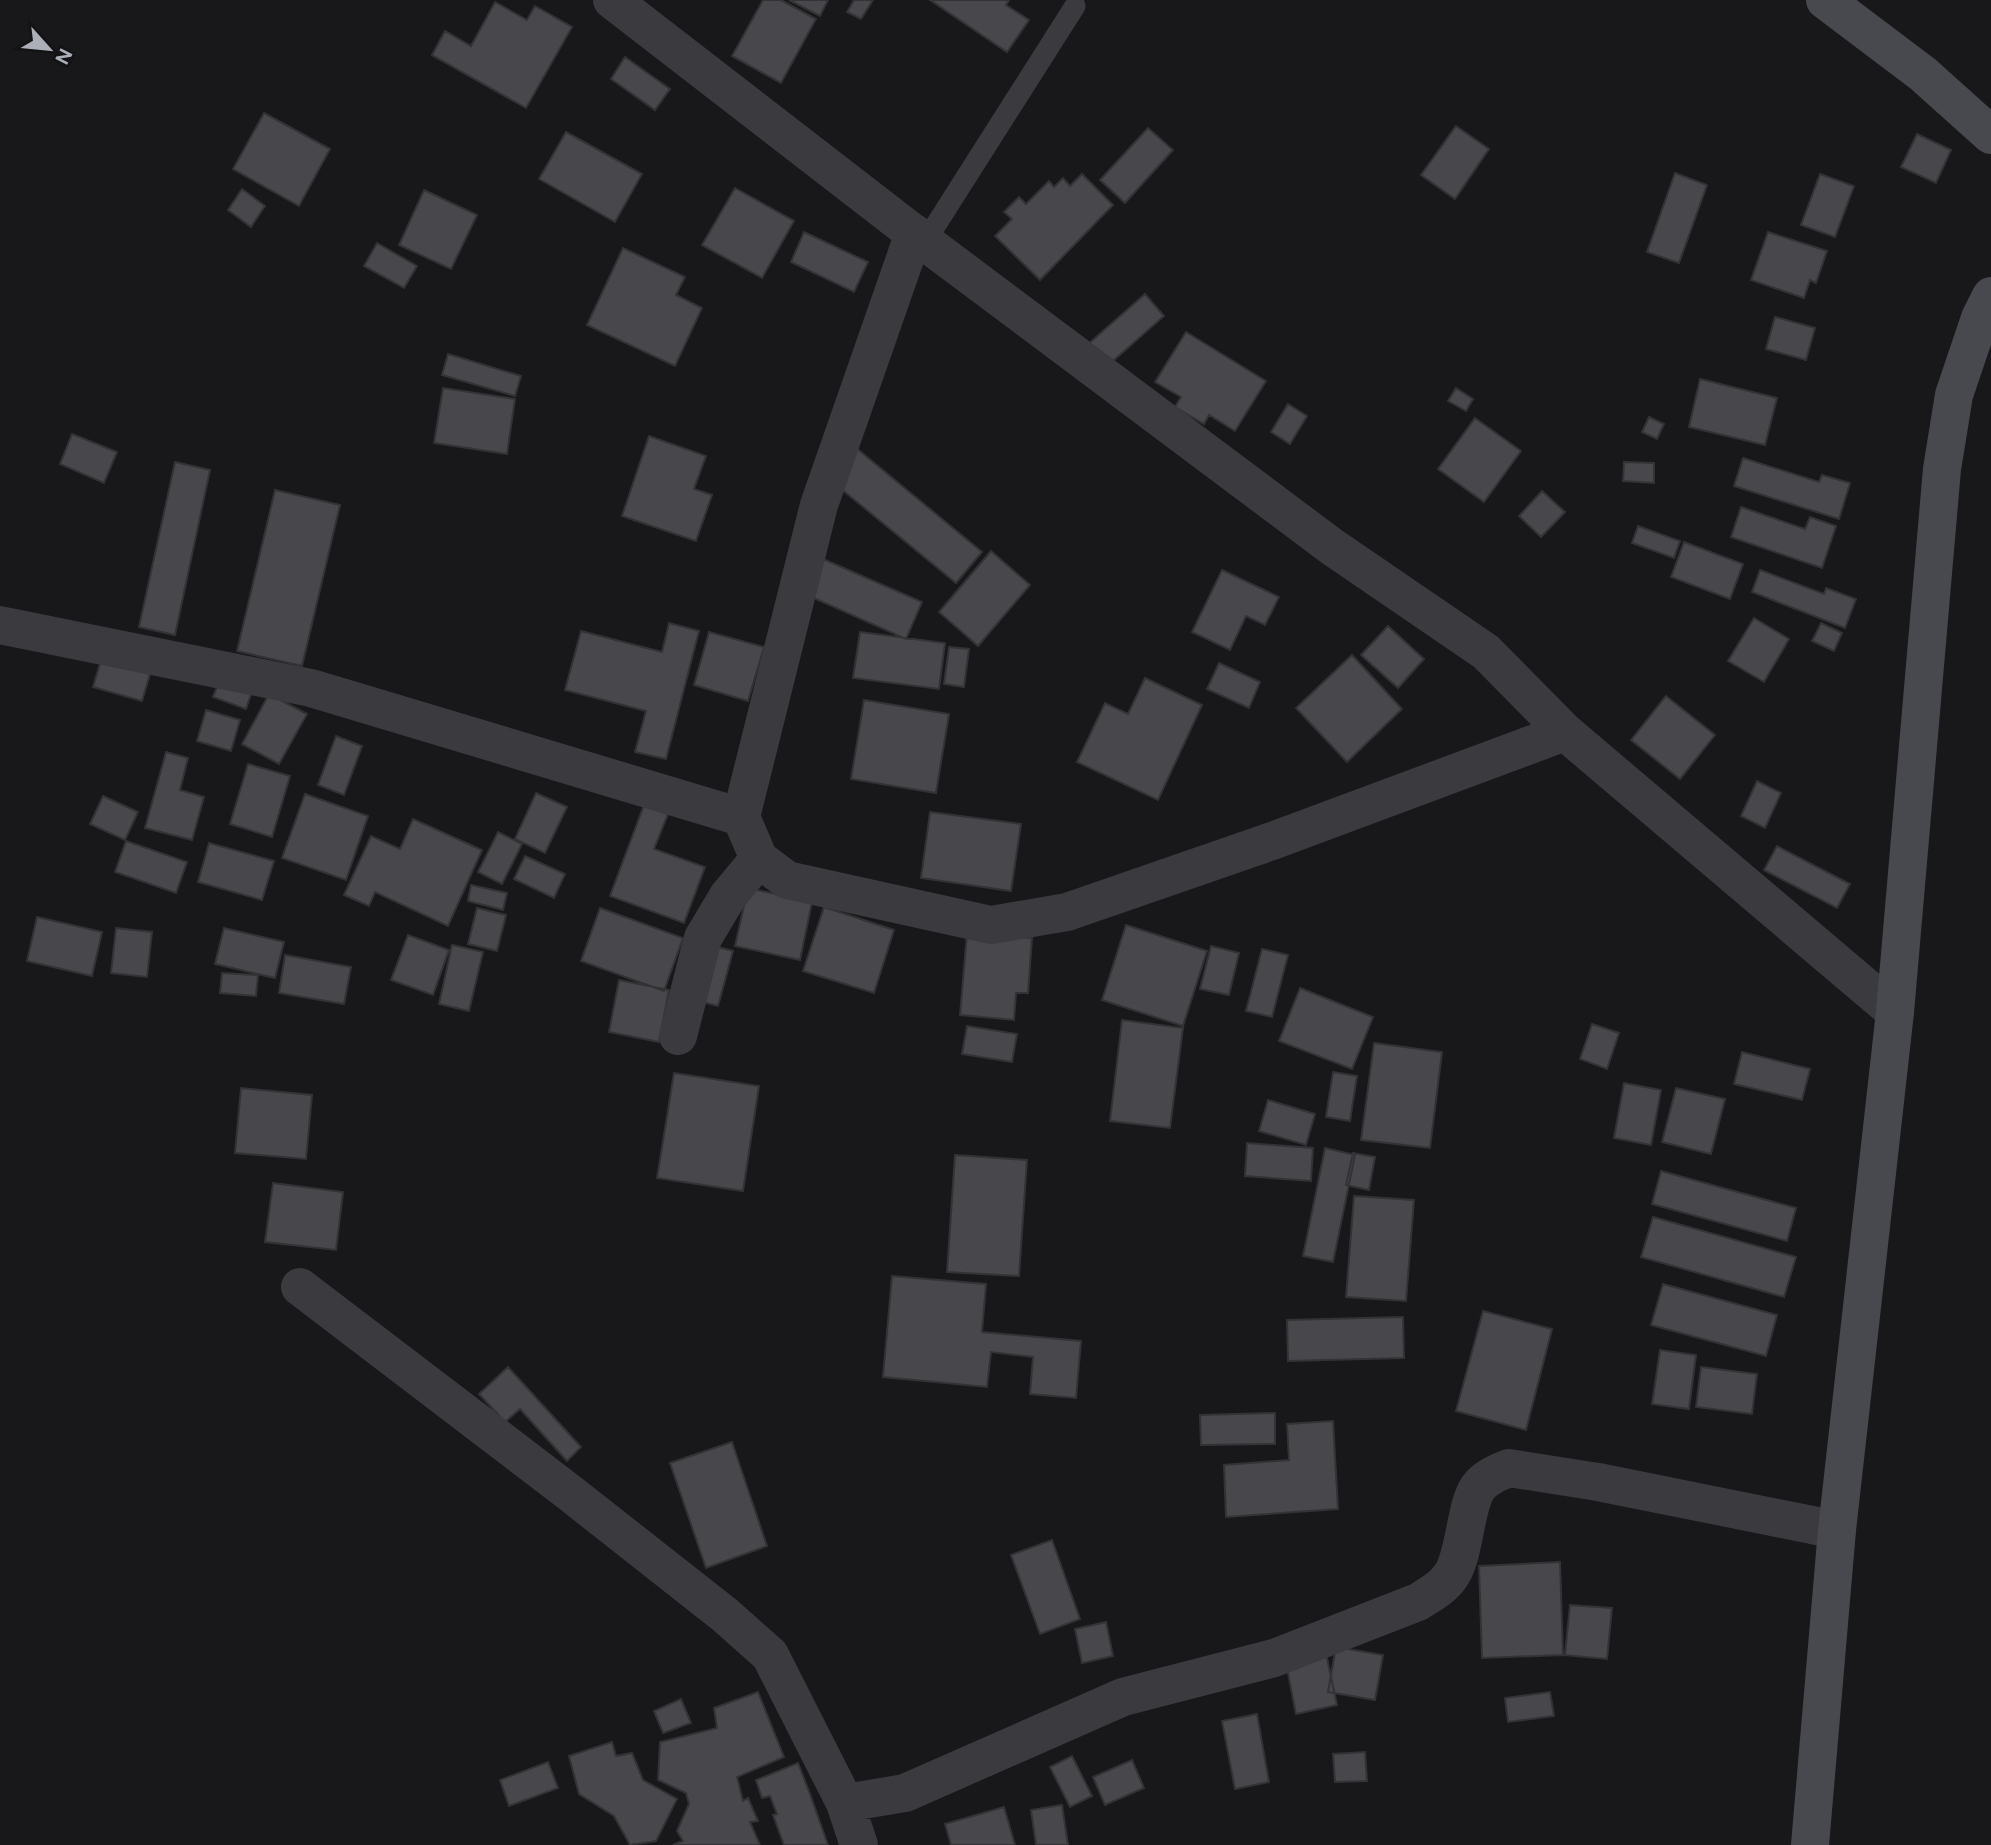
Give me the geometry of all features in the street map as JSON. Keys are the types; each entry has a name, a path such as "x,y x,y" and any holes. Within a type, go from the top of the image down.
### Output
{"street":[{"path":"612,0 920,238 1320,538 1486,652 1565,732 1895,1012"},
{"path":"1825,0 1923,74 1991,135"},
{"path":"920,238 819,505 741,817 760,859 787,880 991,925 1068,912 1223,859 1565,732"},
{"path":"1810,1845 1837,1530 1895,1012 1942,469 1954,395 1980,318 1991,296"},
{"path":"0,625 311,688 741,817"},
{"path":"678,1037 703,939 728,896 760,859"},
{"path":"300,1287 570,1493 725,1615 770,1655 845,1803 859,1845"},
{"path":"845,1803 905,1793 1123,1697 1274,1658 1418,1602 1438,1590 1452,1574 1460,1555 1479,1485 1497,1472 1509,1468 1598,1482 1837,1530"}],"lane":[{"path":"920,238 1074,6"}],"building":[{"path":"763,0 781,0 816,19 781,83 732,56"},
{"path":"789,0 828,0 820,16"},
{"path":"854,0 873,0 861,19 847,12"},
{"path":"930,0 1009,0 1006,5 1029,20 1007,52"},
{"path":"495,2 527,20 535,6 572,27 526,108 432,55 445,31 471,46"},
{"path":"625,57 670,89 655,110 611,79"},
{"path":"264,113 330,149 299,206 233,169"},
{"path":"1456,126 1489,149 1455,199 1421,175"},
{"path":"1148,128 1173,150 1125,203 1100,180"},
{"path":"566,132 642,174 615,222 539,179"},
{"path":"1917,134 1951,150 1936,183 1901,167"},
{"path":"1675,173 1707,185 1679,263 1647,252"},
{"path":"1082,174 1113,205 1040,280 995,236 1012,219 1004,212 1019,197 1026,204 1049,181 1054,187 1063,178 1070,186"},
{"path":"1820,174 1854,186 1835,237 1801,225"},
{"path":"735,188 794,221 762,278 702,245"},
{"path":"242,189 265,206 251,227 228,210"},
{"path":"424,190 477,215 451,269 399,245"},
{"path":"804,232 868,262 854,292 791,262"},
{"path":"1768,232 1827,251 1816,283 1810,280 1804,298 1751,280"},
{"path":"377,243 417,266 404,288 364,266"},
{"path":"623,248 685,277 676,295 702,308 675,366 587,325"},
{"path":"1145,294 1164,316 1106,367 1087,345"},
{"path":"1775,317 1815,328 1806,360 1766,349"},
{"path":"1186,332 1266,381 1235,431 1209,415 1204,424 1175,407 1181,397 1155,382"},
{"path":"448,354 521,376 515,396 442,375"},
{"path":"1700,379 1777,398 1765,445 1689,427"},
{"path":"443,388 515,399 507,454 434,443"},
{"path":"1456,388 1473,399 1466,411 1448,401"},
{"path":"1288,404 1307,416 1290,444 1271,432"},
{"path":"1649,417 1664,424 1657,439 1642,432"},
{"path":"1475,418 1521,451 1484,502 1438,469"},
{"path":"72,434 117,452 104,483 60,464"},
{"path":"649,436 706,456 694,489 712,495 696,541 622,516"},
{"path":"855,447 982,552 956,583 829,479"},
{"path":"1743,458 1819,482 1822,475 1850,483 1839,519 1734,486"},
{"path":"175,462 210,470 175,635 139,627"},
{"path":"1624,462 1654,463 1654,483 1623,481"},
{"path":"275,490 340,505 302,666 237,651"},
{"path":"1542,491 1565,512 1541,537 1519,516"},
{"path":"1741,507 1805,529 1810,517 1836,526 1822,568 1731,537"},
{"path":"1638,526 1680,541 1674,558 1632,543"},
{"path":"1684,542 1743,564 1730,599 1671,577"},
{"path":"991,551 1030,585 978,646 939,612"},
{"path":"814,555 922,602 906,639 798,591"},
{"path":"1222,570 1279,597 1265,625 1246,616 1230,650 1192,632"},
{"path":"1760,570 1824,594 1826,588 1856,599 1845,628 1752,592"},
{"path":"1754,618 1789,639 1764,682 1728,661"},
{"path":"669,623 699,631 666,759 635,752 646,711 565,690 581,631 662,652"},
{"path":"1821,623 1842,633 1834,651 1812,641"},
{"path":"1388,626 1424,659 1398,688 1361,655"},
{"path":"709,632 764,647 748,701 694,685"},
{"path":"860,632 945,643 939,689 853,678"},
{"path":"949,647 969,649 964,687 944,684"},
{"path":"1352,655 1402,709 1347,762 1296,708"},
{"path":"101,660 150,674 142,701 93,687"},
{"path":"1219,663 1260,682 1249,708 1207,689"},
{"path":"221,677 253,688 246,709 213,697"},
{"path":"1145,678 1202,705 1158,800 1077,762 1105,703 1128,714"},
{"path":"269,694 307,714 279,764 242,744"},
{"path":"1666,696 1715,735 1680,779 1631,740"},
{"path":"864,700 949,714 936,793 851,779"},
{"path":"206,710 240,720 231,751 197,741"},
{"path":"336,736 362,746 344,795 318,785"},
{"path":"166,752 188,758 180,790 204,797 192,840 145,828"},
{"path":"248,764 290,776 272,837 230,824"},
{"path":"1757,781 1781,793 1765,828 1741,816"},
{"path":"536,793 567,807 545,853 515,839"},
{"path":"305,794 368,816 346,880 282,858"},
{"path":"103,796 138,812 125,840 90,824"},
{"path":"644,805 668,814 654,849 705,867 684,923 610,896"},
{"path":"930,812 1021,824 1011,891 921,878"},
{"path":"413,819 482,850 448,926 375,892 369,906 344,895 371,836 400,849"},
{"path":"498,832 522,844 502,884 478,872"},
{"path":"126,841 187,862 176,893 115,872"},
{"path":"209,843 274,861 262,900 198,882"},
{"path":"1777,846 1850,884 1837,908 1764,870"},
{"path":"525,856 565,874 554,898 514,879"},
{"path":"471,885 507,893 503,910 468,901"},
{"path":"748,888 812,902 800,960 735,946"},
{"path":"824,907 894,930 874,993 803,971"},
{"path":"477,908 506,915 497,951 468,944"},
{"path":"600,908 683,938 664,991 581,961"},
{"path":"37,917 102,932 92,976 27,961"},
{"path":"1126,925 1207,951 1183,1026 1102,1000"},
{"path":"116,928 152,932 147,977 111,973"},
{"path":"224,928 284,942 275,978 215,964"},
{"path":"967,933 1032,938 1028,993 1016,993 1014,1020 960,1015"},
{"path":"408,935 449,950 433,995 391,980"},
{"path":"452,945 483,952 469,1011 439,1004"},
{"path":"710,945 733,951 718,1006 695,1000"},
{"path":"1211,946 1239,953 1229,995 1200,989"},
{"path":"1262,949 1288,955 1272,1017 1246,1011"},
{"path":"285,955 351,967 344,1004 279,993"},
{"path":"222,973 258,975 256,996 220,993"},
{"path":"619,980 669,990 659,1042 609,1032"},
{"path":"1300,988 1373,1017 1352,1069 1279,1041"},
{"path":"1122,1020 1183,1028 1170,1128 1110,1121"},
{"path":"1592,1024 1619,1033 1607,1069 1580,1059"},
{"path":"967,1026 1017,1034 1012,1062 962,1054"},
{"path":"1374,1043 1442,1052 1430,1148 1361,1140"},
{"path":"1742,1052 1810,1069 1802,1100 1734,1084"},
{"path":"1333,1072 1357,1076 1350,1121 1326,1117"},
{"path":"674,1073 759,1086 743,1191 657,1178"},
{"path":"1624,1083 1661,1090 1651,1145 1614,1138"},
{"path":"241,1088 312,1095 306,1159 235,1153"},
{"path":"1676,1088 1725,1099 1711,1154 1662,1142"},
{"path":"1268,1100 1315,1114 1306,1145 1259,1131"},
{"path":"1247,1143 1313,1148 1311,1181 1245,1176"},
{"path":"1325,1148 1355,1155 1333,1262 1303,1256"},
{"path":"1353,1153 1375,1157 1369,1190 1346,1185"},
{"path":"955,1155 1027,1160 1019,1276 947,1272"},
{"path":"1661,1171 1796,1208 1787,1241 1652,1204"},
{"path":"273,1183 343,1192 336,1250 265,1242"},
{"path":"1354,1196 1414,1200 1406,1301 1346,1297"},
{"path":"1653,1217 1796,1257 1784,1297 1641,1257"},
{"path":"892,1276 986,1284 982,1332 1081,1341 1076,1398 1030,1394 1033,1357 991,1352 987,1387 883,1377"},
{"path":"1663,1284 1777,1315 1766,1356 1651,1325"},
{"path":"1483,1311 1552,1329 1526,1430 1456,1411"},
{"path":"1403,1317 1404,1358 1288,1361 1287,1320"},
{"path":"1660,1350 1696,1355 1689,1409 1652,1404"},
{"path":"508,1367 581,1447 567,1461 520,1409 505,1422 479,1394"},
{"path":"1701,1367 1757,1374 1752,1414 1696,1407"},
{"path":"1275,1413 1275,1444 1201,1445 1200,1415"},
{"path":"1333,1421 1338,1509 1226,1517 1224,1465 1289,1460 1287,1424"},
{"path":"732,1442 767,1546 706,1568 670,1463"},
{"path":"1052,1540 1080,1619 1040,1634 1011,1555"},
{"path":"1560,1562 1563,1655 1482,1658 1479,1566"},
{"path":"1570,1605 1612,1608 1607,1659 1565,1655"},
{"path":"1106,1622 1113,1656 1082,1663 1075,1629"},
{"path":"1336,1647 1383,1655 1375,1700 1328,1692"},
{"path":"1325,1649 1337,1705 1296,1714 1285,1658"},
{"path":"758,1692 784,1757 737,1777 743,1801 748,1798 758,1821 750,1822 760,1845 673,1845 683,1841 677,1831 689,1804 686,1793 658,1780 660,1742 717,1728 714,1708"},
{"path":"1550,1692 1554,1716 1508,1722 1505,1698"},
{"path":"681,1699 691,1723 663,1733 654,1711"},
{"path":"1257,1714 1269,1782 1235,1789 1222,1721"},
{"path":"612,1742 616,1756 632,1753 643,1780 677,1799 656,1841 630,1845 614,1816 579,1794 569,1756"},
{"path":"1365,1752 1367,1781 1335,1782 1333,1754"},
{"path":"1072,1756 1092,1796 1070,1807 1050,1767"},
{"path":"1132,1760 1144,1788 1105,1805 1093,1777"},
{"path":"548,1762 558,1788 509,1806 500,1780"},
{"path":"798,1763 828,1845 784,1845 773,1815 777,1814 770,1796 762,1798 756,1780"},
{"path":"1062,1805 1068,1845 1036,1845 1031,1810"},
{"path":"1004,1807 1015,1845 951,1845 945,1824"}]}
